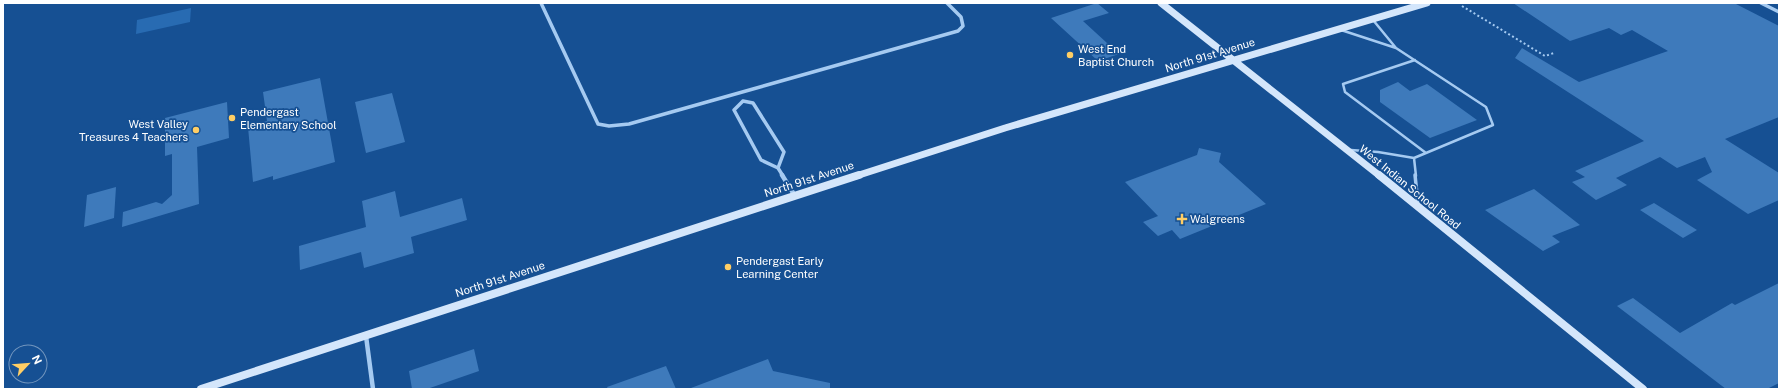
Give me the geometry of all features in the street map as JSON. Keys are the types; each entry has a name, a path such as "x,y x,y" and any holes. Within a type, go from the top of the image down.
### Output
{"main road":[{"name":"West Indian School Road","path":"1161,3 1418,206 1643,389"},
{"name":"North 91st Avenue","path":"201,389 1005,128 1427,3"}],"street":[{"path":"541,3 598,124 609,126 629,124 958,31 963,26 961,17 947,3"},
{"path":"1761,3 1779,12"},
{"path":"739,92 744,101 753,103 784,152 778,168"},
{"path":"744,101 734,110 761,160 778,168 795,196"},
{"path":"366,335 373,389"}],"lane":[{"path":"1373,20 1396,48"},
{"path":"1339,29 1396,48 1486,107 1493,125 1414,158 1378,152 1346,150"},
{"path":"1414,60 1343,84 1345,92 1426,153"},
{"path":"1414,158 1418,206"}],"path":[{"path":"1462,6 1545,56 1554,53"}],"shaded area":[{"path":"191,8 190,22 136,34 137,20"}],"building":[{"path":"1097,3 1109,13 1083,21 1119,54 1098,61 1051,18"},
{"path":"1513,3 1734,3 1779,26 1779,117 1725,139 1779,173 1779,200 1748,214 1697,180 1712,172 1705,157 1677,168 1660,157 1616,178 1627,185 1596,200 1572,182 1585,177 1575,171 1644,141 1515,58 1522,48 1579,82 1668,51 1632,30 1621,35 1609,28 1570,41"},
{"path":"320,78 335,162 273,180 273,176 253,182 248,127 267,121 263,92"},
{"path":"1398,82 1410,91 1427,84 1477,120 1430,138 1380,102 1380,90"},
{"path":"392,93 405,142 366,153 355,102"},
{"path":"227,102 229,138 197,147 199,204 122,227 123,212 156,202 162,204 172,195 172,154 165,156 165,118"},
{"name":"Walgreens","path":"1199,148 1221,153 1219,162 1266,204 1180,239 1172,230 1158,236 1143,222 1158,216 1125,182 1197,155"},
{"path":"116,187 114,218 84,227 87,195"},
{"path":"1534,189 1580,225 1552,236 1560,242 1543,251 1485,210"},
{"path":"395,191 400,217 462,198 467,220 411,237 414,253 364,268 361,252 300,270 299,246 366,227 362,201"},
{"path":"1654,203 1697,230 1683,238 1640,210"},
{"path":"1779,283 1779,383 1767,389 1726,389 1617,306 1633,298 1680,333 1732,303 1735,305"},
{"path":"474,349 479,371 427,389 412,389 409,371"},
{"path":"768,359 773,371 830,383 830,389 691,388"},
{"path":"666,366 676,389 608,389 607,387"}],"place":[{"name":"West End Baptist Church","path":"1070,55"},
{"name":"Pendergast Elementary School","path":"232,118"},
{"name":"West Valley Treasures 4 Teachers","path":"196,130"},
{"name":"Walgreens","path":"1182,219"},
{"name":"Pendergast Early Learning Center","path":"728,267"}]}
